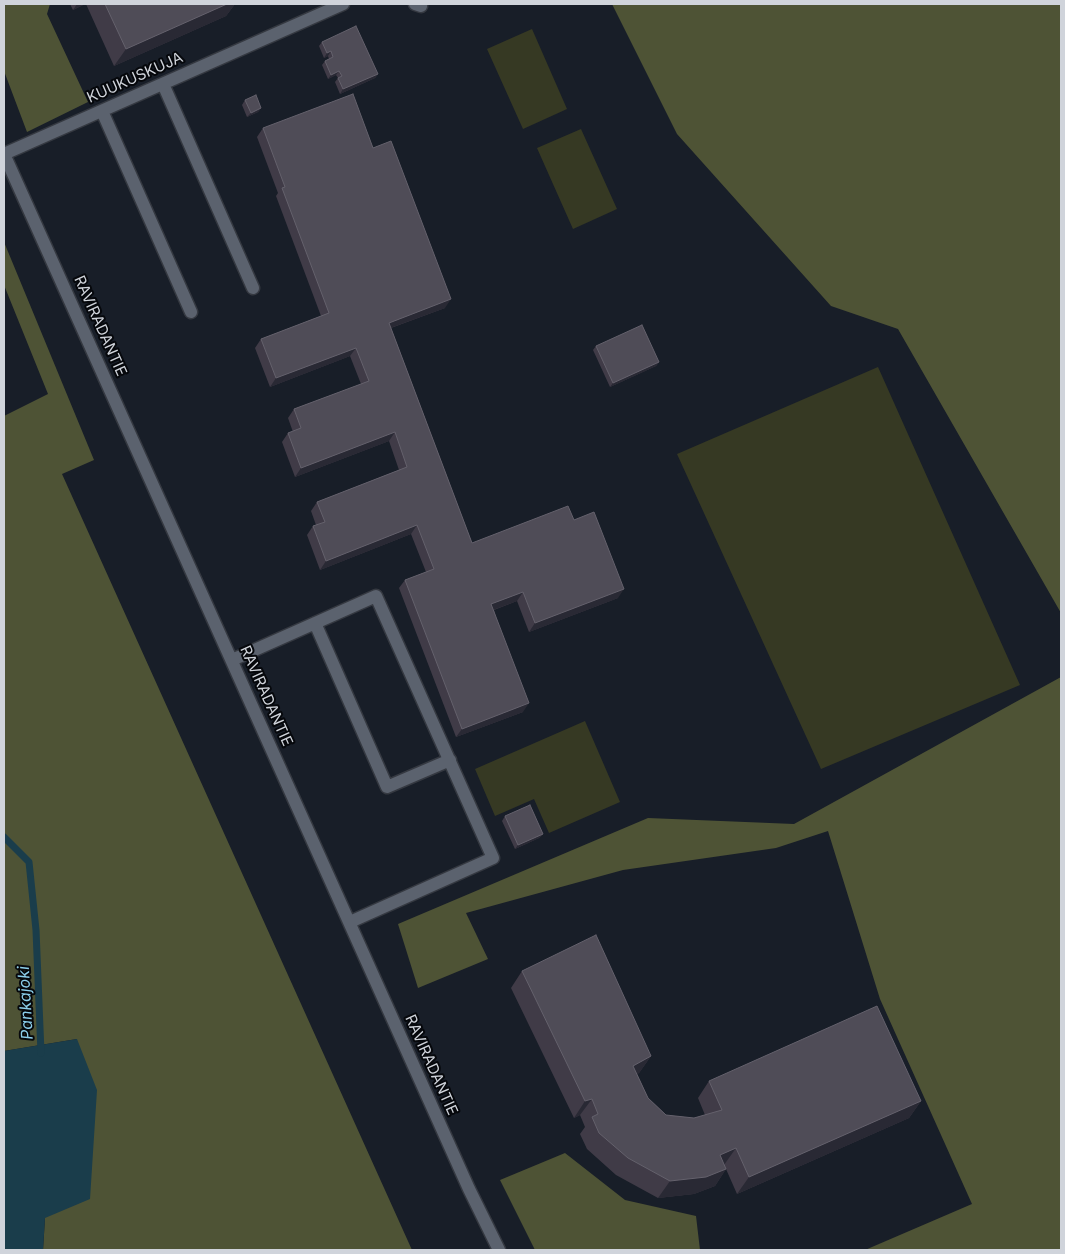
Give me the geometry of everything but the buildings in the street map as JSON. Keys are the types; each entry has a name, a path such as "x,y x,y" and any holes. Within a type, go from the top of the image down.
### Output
{"street":[{"name":"KUUKUSKUJA","path":"4,154 343,4"},
{"path":"163,84 253,288"},
{"path":"102,111 191,312"},
{"name":"RAVIRADANTIE","path":"4,154 469,1188 499,1250"},
{"path":"232,660 376,596 450,760 493,858 350,922"},
{"path":"315,623 387,787 450,760"}],"green space":[{"path":"4,4 50,4 47,14 88,102 27,132 4,71"},
{"path":"612,4 1061,4 1061,613 898,329 831,306 677,134"},
{"path":"532,29 567,109 523,129 487,49"},
{"path":"581,129 617,209 573,229 537,148"},
{"path":"4,242 94,460 62,474 412,1250 43,1250 45,1218 77,1039 4,1051 4,416 48,394 4,285"},
{"path":"878,367 1020,685 821,769 677,454"},
{"path":"1061,677 1061,1250 865,1250 972,1204 880,999 828,831 776,848 623,870 466,913 488,959 418,988 398,924 648,818 794,824"},
{"path":"585,721 620,802 549,833 534,799 495,816 475,769"},
{"path":"565,1153 625,1200 696,1216 700,1250 535,1250 500,1180"}],"water":[{"path":"77,1039 97,1090 90,1199 45,1218 43,1250 4,1250 4,1051"}],"waterway":[{"name":"Pankajoki","path":"4,837 29,862 36,930 41,1053"}]}
